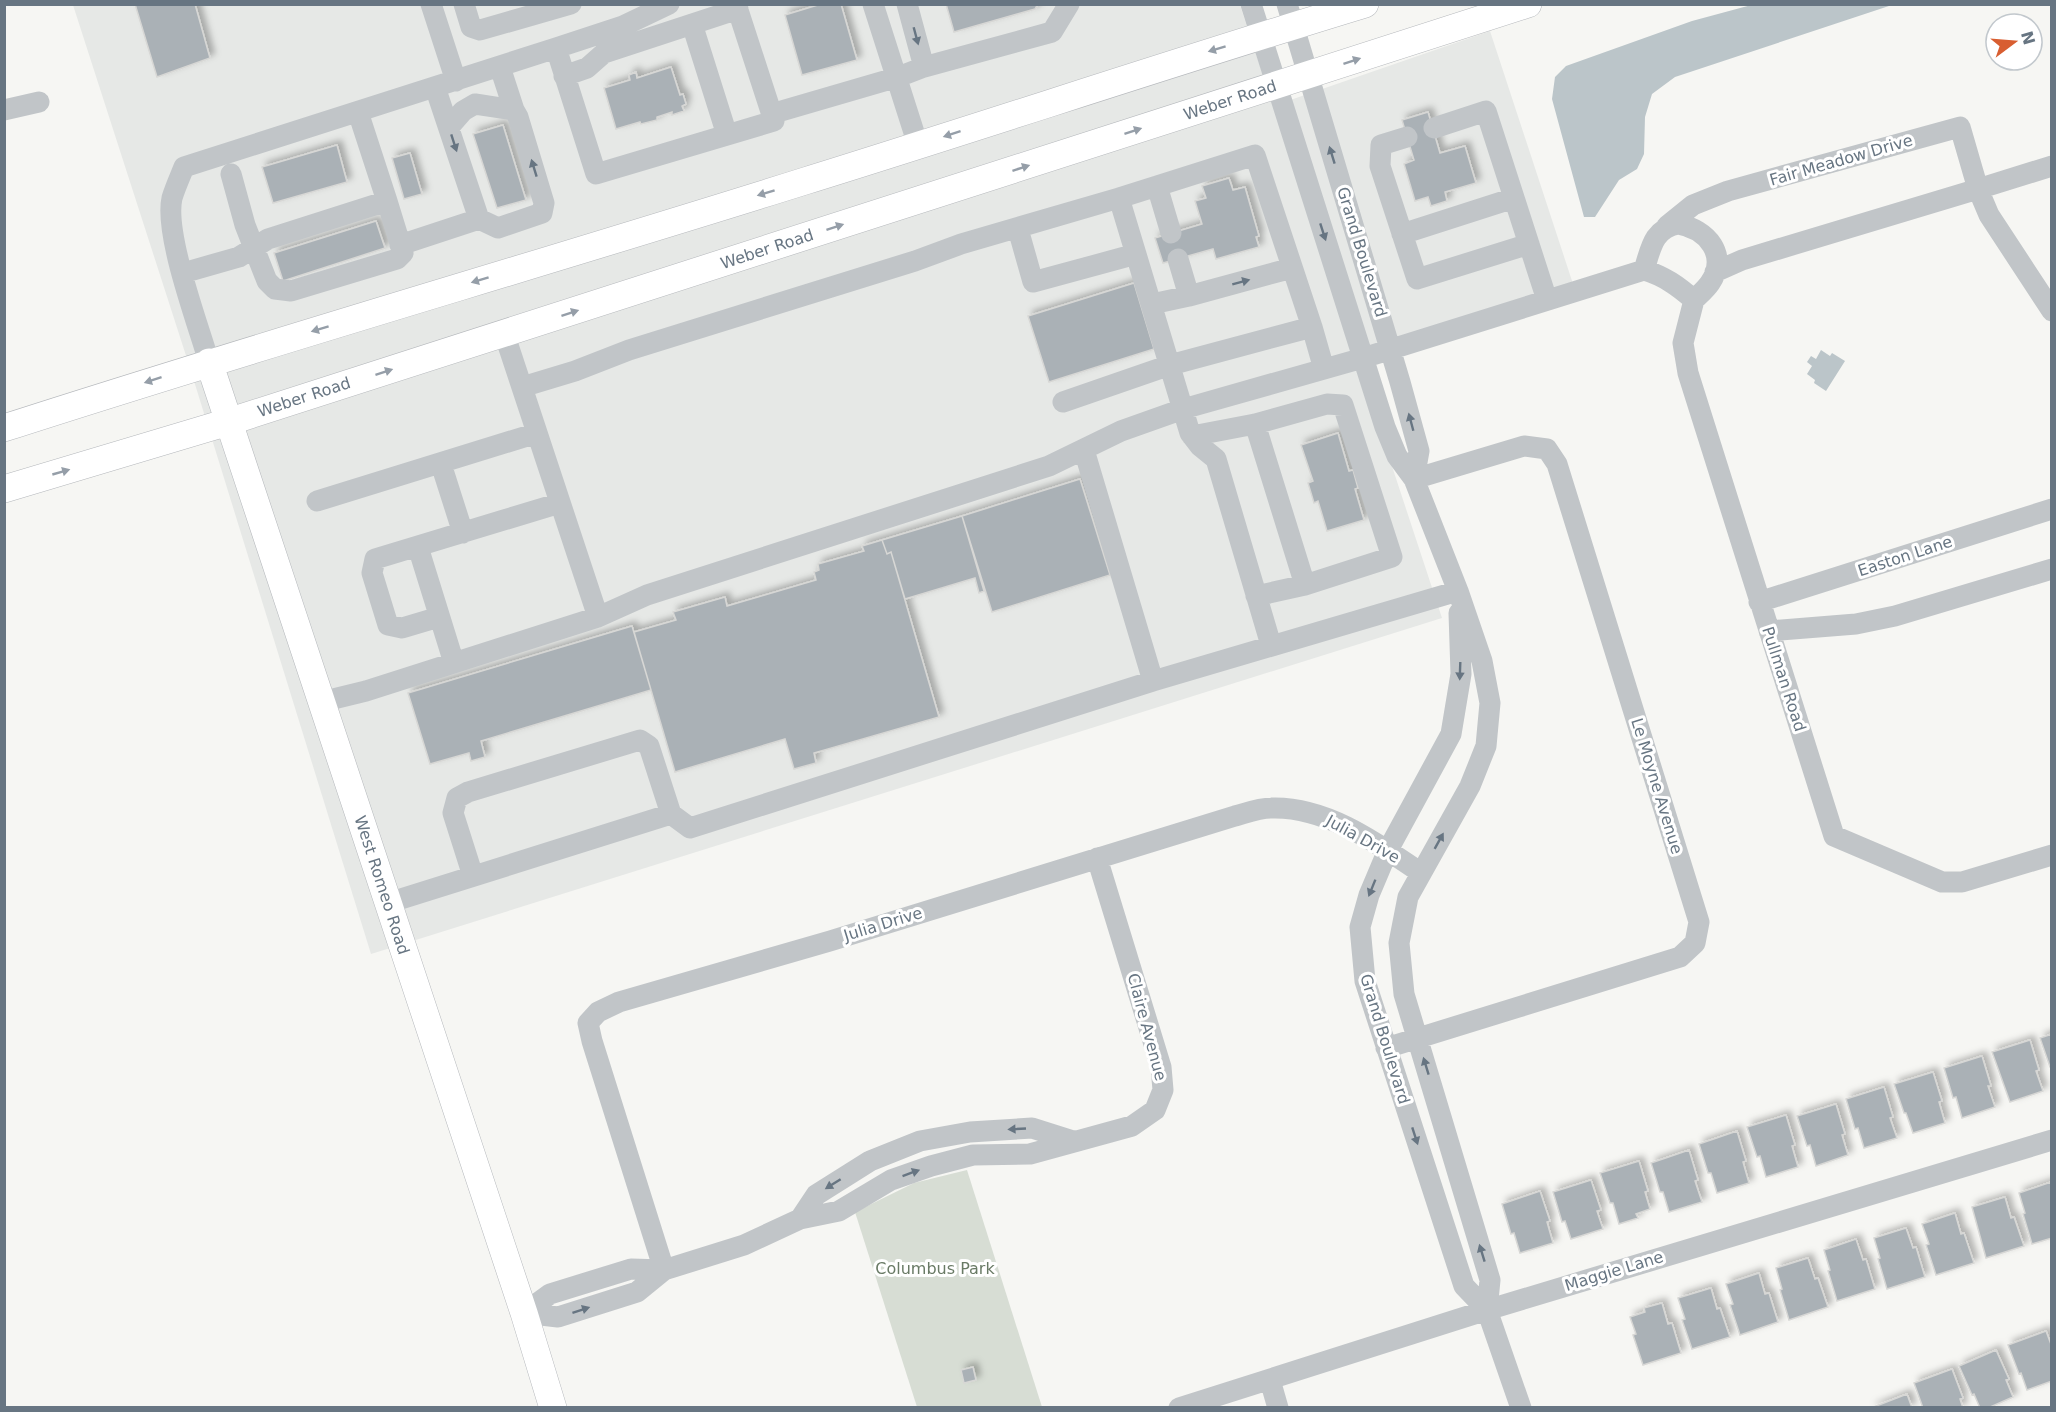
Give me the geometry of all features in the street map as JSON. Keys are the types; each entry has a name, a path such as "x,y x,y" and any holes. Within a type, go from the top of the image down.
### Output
{"main road":[{"path":"4,428 209,362 793,185 1260,36 1290,15 1365,4"},
{"name":"Weber Road","path":"4,489 228,422 1528,4"},
{"name":"West Romeo Road","path":"209,362 524,1313 553,1407"}],"street":[{"path":"431,4 456,81"},
{"path":"464,4 471,27 480,30 571,4"},
{"path":"209,362 171,225 172,198 184,167 500,67 556,48 631,13 669,4"},
{"path":"873,4 918,145"},
{"path":"907,4 924,67"},
{"name":"Grand Boulevard","path":"1251,4 1375,400 1397,456 1414,479 1458,591 1482,661 1490,703 1486,746 1470,786 1408,897 1399,943 1404,994 1490,1280 1487,1310"},
{"path":"771,114 898,77 924,67 1052,32 1066,6"},
{"path":"556,48 564,76 596,174 774,121 737,7 604,53 587,68 564,76"},
{"name":"Grand Boulevard","path":"1290,15 1391,350 1419,451 1414,479"},
{"path":"692,24 726,135"},
{"path":"400,245 479,219 498,228 542,213 544,202 500,67"},
{"path":"435,87 479,219"},
{"path":"4,110 39,102"},
{"path":"449,127 463,111 475,104 514,110"},
{"path":"1434,128 1486,111 1547,300"},
{"path":"231,174 245,225 267,281 275,289 291,291 397,259 403,253 358,112"},
{"name":"Fair Meadow Drive","path":"1644,270 1652,244 1666,226 1693,205 1728,191 1960,127 1978,189"},
{"path":"1407,137 1381,146 1380,166 1417,279 1529,244"},
{"path":"522,387 575,371 638,347 915,261 961,244 1018,229 1255,155 1324,369"},
{"path":"1715,272 1742,260 2052,166"},
{"path":"1157,186 1171,233"},
{"path":"1978,189 1989,215 2052,311"},
{"path":"1119,198 1192,436 1216,459 1271,645"},
{"path":"1402,234 1514,198"},
{"path":"183,273 239,257 268,239 387,201"},
{"path":"321,702 366,691 598,617 647,595 1049,466 1121,431 1183,409 1391,350 1644,270 1661,275 1694,300 1710,284 1715,272 1717,261 1714,249 1709,239 1690,226 1678,224 1666,226"},
{"path":"1018,229 1033,282 1136,254"},
{"path":"1178,259 1189,296"},
{"path":"1152,304 1292,268"},
{"name":"Pullman Road","path":"1694,300 1683,343 1688,373 1834,836 1942,882 1962,882 2052,855"},
{"path":"1063,402 1170,365 1312,327"},
{"path":"504,333 598,617"},
{"path":"1192,436 1255,424 1327,404 1343,405 1392,558 1305,585 1256,596"},
{"path":"1255,424 1305,585"},
{"path":"317,501 537,433"},
{"name":"Le Moyne Avenue","path":"1386,1048 1680,957 1695,943 1699,922 1557,464 1546,449 1524,446 1414,479"},
{"path":"1084,450 1153,681"},
{"path":"441,464 463,533"},
{"path":"439,617 402,628 388,625 372,573 375,559 560,503"},
{"name":"Easton Lane","path":"1759,602 2052,509"},
{"path":"418,546 454,663"},
{"path":"1769,631 1856,624 1896,616 2052,569"},
{"path":"473,876 453,813 458,798 468,792 640,740 649,746 671,814 690,828 1153,681 1458,591"},
{"name":"Grand Boulevard","path":"1458,591 1461,674 1450,734 1388,850 1369,895 1360,927 1365,981 1464,1286 1487,1310 1521,1407"},
{"name":"Julia Drive","path":"664,1270 592,1041 588,1023 598,1012 619,1002 830,941 1235,816 1270,808 1310,811 1336,822 1388,850 1421,873"},
{"path":"388,903 671,814"},
{"name":"Claire Avenue","path":"524,1313 558,1317 638,1292 664,1270 744,1245 800,1219 816,1195 870,1161 920,1141 970,1132 1032,1128 1073,1141 1132,1126 1155,1110 1163,1090 1161,1067 1097,858"},
{"name":"Maggie Lane","path":"1179,1407 1487,1310 2052,1140"},
{"path":"1270,1380 1278,1407"}],"shaded area":[{"path":"1755,4 1892,5 1675,77 1652,94 1645,117 1644,154 1637,169 1619,180 1595,217 1584,217 1552,99 1555,77 1566,66 1692,21"},
{"path":"73,5 1240,5 1273,106 1490,31 1574,287 1355,354 1442,618 371,954 190,368"},
{"path":"1821,350 1830,356 1832,353 1845,361 1826,391 1814,383 1815,380 1807,374 1812,366 1807,362 1811,356 1816,359"}],"green space":[{"name":"Columbus Park","path":"967,1170 1042,1407 917,1407 855,1212 914,1183"}],"building":[{"path":"135,4 195,4 210,58 157,77"},
{"path":"821,4 841,4 857,60 802,75 785,15"},
{"path":"946,4 1038,4 1035,9 954,32"},
{"path":"671,67 680,95 683,94 686,104 682,106 684,111 672,115 672,112 657,117 657,120 616,129 604,88 630,80 629,75 636,72 637,78"},
{"path":"1428,112 1440,153 1465,146 1476,183 1445,192 1447,201 1431,206 1428,197 1415,201 1404,164 1414,160 1402,120"},
{"path":"503,125 526,200 497,208 473,134"},
{"path":"337,145 347,182 273,203 262,167"},
{"path":"410,153 422,194 404,199 392,158"},
{"path":"1229,178 1233,190 1245,187 1259,236 1256,237 1259,247 1216,259 1213,249 1163,263 1155,238 1202,224 1195,201 1206,198 1202,186"},
{"path":"376,221 385,248 283,281 274,253"},
{"path":"1134,283 1154,349 1049,382 1028,316"},
{"path":"1338,433 1349,471 1353,470 1358,488 1355,489 1364,520 1327,531 1318,501 1314,503 1308,483 1313,481 1301,445"},
{"path":"1080,479 1110,575 992,612 962,516"},
{"path":"962,516 984,591 979,593 975,578 905,599 891,552 887,554 882,540"},
{"path":"882,540 887,554 891,552 939,717 814,753 816,763 794,769 785,739 675,772 634,632 676,620 673,612 725,597 727,606 816,580 814,572 819,570 818,564 864,551 862,546"},
{"path":"632,626 651,690 481,741 485,757 471,761 469,753 430,764 408,693"},
{"path":"2052,1034 2052,1067 2050,1067 2040,1038"},
{"path":"2030,1040 2039,1070 2036,1071 2043,1091 2010,1102 1992,1052"},
{"path":"1982,1056 1995,1107 1962,1118 1944,1068"},
{"path":"1933,1072 1942,1101 1939,1102 1945,1123 1913,1133 1894,1084"},
{"path":"1884,1087 1893,1117 1890,1118 1897,1138 1864,1148 1858,1128 1855,1129 1846,1099"},
{"path":"1836,1104 1845,1134 1842,1135 1848,1155 1816,1166 1810,1145 1807,1146 1797,1116"},
{"path":"1786,1115 1795,1145 1792,1146 1798,1167 1766,1177 1760,1156 1757,1157 1747,1127"},
{"path":"1737,1131 1746,1161 1743,1162 1749,1183 1717,1193 1699,1144"},
{"path":"1689,1150 1702,1202 1669,1212 1651,1163"},
{"path":"1639,1161 1648,1191 1645,1192 1650,1209 1636,1214 1638,1218 1619,1224 1600,1173"},
{"path":"1591,1180 1601,1210 1597,1211 1603,1229 1571,1239 1565,1221 1562,1222 1553,1192"},
{"path":"2051,1182 2052,1238 2032,1244 2019,1193"},
{"path":"1540,1191 1550,1221 1547,1222 1553,1243 1520,1253 1514,1233 1511,1234 1502,1204"},
{"path":"2005,1197 2011,1218 2014,1217 2024,1246 1986,1258 1972,1207"},
{"path":"1955,1213 1961,1234 1964,1233 1974,1263 1936,1275 1922,1224"},
{"path":"1906,1228 1913,1248 1916,1247 1925,1277 1887,1289 1874,1238"},
{"path":"1856,1239 1863,1260 1866,1259 1875,1289 1837,1301 1824,1250"},
{"path":"1808,1258 1828,1307 1789,1320 1776,1268"},
{"path":"1759,1273 1765,1294 1769,1293 1778,1322 1740,1335 1726,1284"},
{"path":"1711,1288 1717,1309 1720,1308 1730,1337 1692,1349 1682,1320 1685,1319 1678,1298"},
{"path":"1662,1303 1668,1324 1672,1323 1681,1353 1643,1365 1633,1335 1636,1334 1630,1317 1645,1312 1644,1308"},
{"path":"2046,1331 2052,1347 2052,1381 2027,1390 2008,1345"},
{"path":"1996,1350 2009,1379 2006,1380 2013,1397 1988,1408 1980,1408 1959,1366"},
{"path":"973,1367 976,1380 964,1383 961,1370"},
{"path":"1952,1369 1963,1398 1960,1399 1963,1408 1923,1408 1914,1383"},
{"path":"1907,1394 1912,1408 1871,1408"}]}
